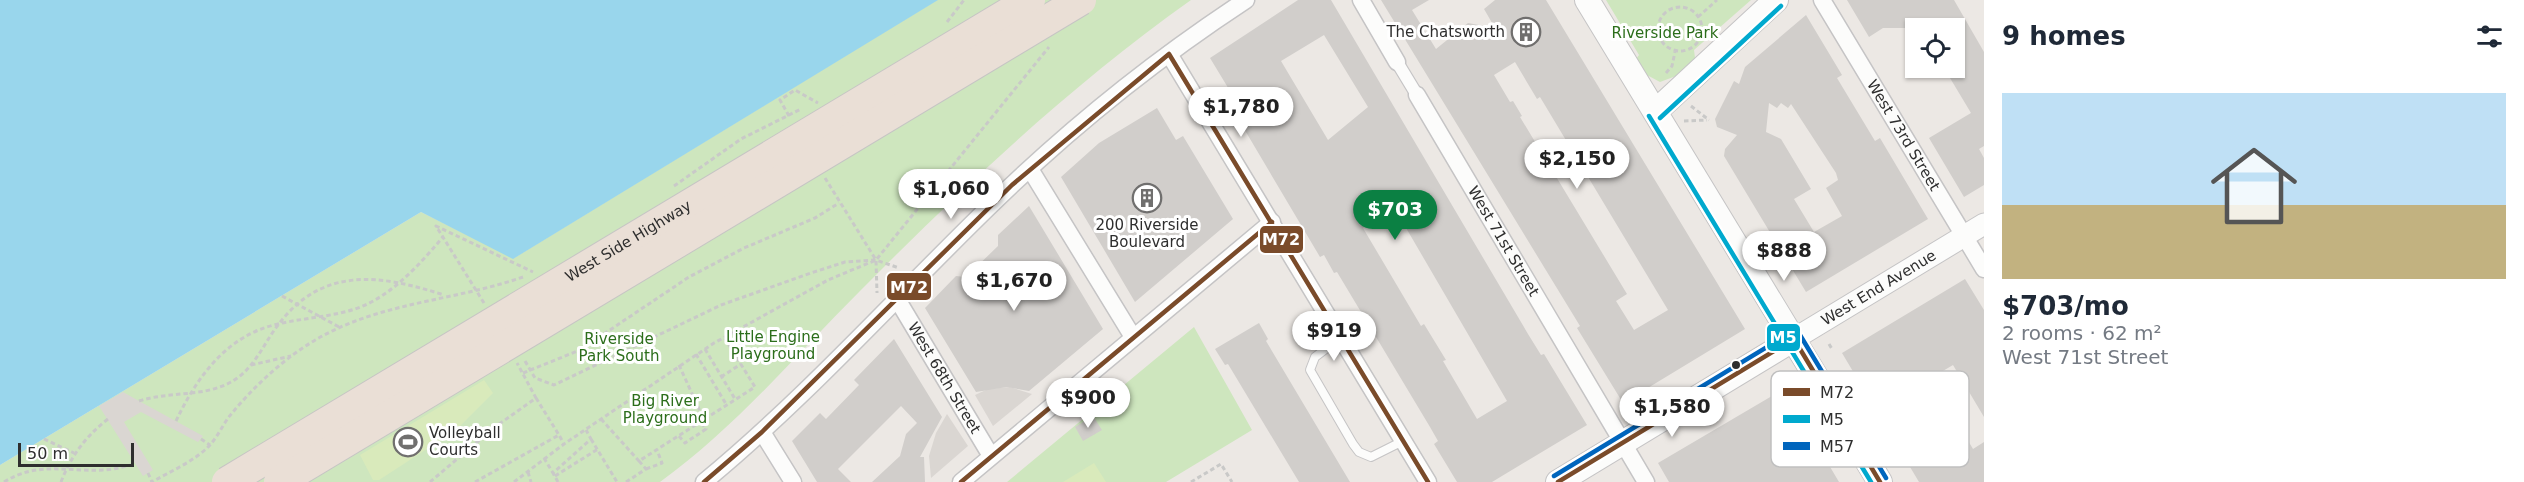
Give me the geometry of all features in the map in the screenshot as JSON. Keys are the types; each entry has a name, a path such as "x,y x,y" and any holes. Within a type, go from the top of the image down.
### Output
{"highway":[{"name":"West Side Highway","path":"227,482 1030,0"},
{"name":"West Side Highway","path":"279,482 1081,0"}],"main road":[{"path":"1587,0 1813,371"},
{"path":"1655,112 1776,0"},
{"name":"West End Avenue","path":"1558,482 1794,339"},
{"path":"1871,467 1880,482"}],"street":[{"path":"704,482 762,432 1030,169 1168,54 1246,0"},
{"name":"West 71st Street","path":"1361,0 1646,482"},
{"name":"West 73rd Street","path":"1822,0 1984,269"},
{"path":"1168,54 1428,482"},
{"path":"1030,169 1132,337"},
{"path":"961,482 1272,222"},
{"name":"West End Avenue","path":"1794,339 1984,224"},
{"name":"West 68th Street","path":"897,299 991,456"},
{"path":"762,432 792,482"}],"lane":[{"path":"1340,338 1314,357 1310,370 1353,444 1359,452 1371,457 1403,441"}],"path":[{"path":"1676,0 1677,7"},
{"path":"1698,17 1717,0"},
{"path":"1677,7 1691,10 1698,17 1702,30 1700,39 1690,49 1675,51 1663,45 1657,32 1660,18 1677,7"},
{"path":"514,482 564,444 724,336 828,280 876,260 1052,44"},
{"path":"1672,66 1675,51"},
{"path":"794,123 780,100 795,90 827,109"},
{"path":"1684,121 1709,120 1687,103"},
{"path":"823,174 876,260 877,293"},
{"path":"523,373 601,335 689,277 744,248 815,218 839,203"},
{"path":"148,473 152,482 190,461 210,445 243,402 272,371 317,339 380,310 476,290 436,226 535,273"},
{"path":"176,421 189,394 210,365 237,340 257,330 279,324 356,309 401,281 443,237"},
{"path":"520,353 540,381 554,385 721,305 845,262 876,260 899,268"},
{"path":"139,401 151,397 219,389 240,376 279,324 298,304 313,293 364,278 401,281 446,295"},
{"path":"282,296 341,328"},
{"path":"639,462 755,387 724,336"},
{"path":"1829,344 1832,349"},
{"path":"705,349 735,399"},
{"path":"696,354 726,404"},
{"path":"249,365 278,357 293,356"},
{"path":"513,356 564,444"},
{"path":"722,377 741,364"},
{"path":"679,366 706,429 685,443 679,435"},
{"path":"430,482 495,427 536,398"},
{"path":"61,482 74,453 95,428 108,419"},
{"path":"601,419 646,469"},
{"path":"586,430 617,482"},
{"path":"475,482 559,435"},
{"path":"44,439 74,453"},
{"path":"201,439 210,445"},
{"path":"554,475 591,439"},
{"path":"554,475 598,449"},
{"path":"626,482 646,469 649,470 662,463 657,450"},
{"path":"544,458 558,482"},
{"path":"4,482 19,472 45,468 105,470 135,464"},
{"path":"1191,482 1221,464 1232,482"},
{"path":"528,472 531,482"}],"green space":[{"name":"Riverside Park South","path":"937,0 1191,0 1103,67 1019,138 899,252 714,439 660,482 0,482 0,465 421,212 514,258"},
{"name":"Riverside Park","path":"1606,0 1751,0 1694,50 1695,58 1676,76 1660,82 1645,74 1636,59 1639,55"},
{"path":"1194,327 1252,430 1166,482 1007,482"},
{"name":"Volleyball Courts","path":"484,380 493,393 456,430 379,480 373,480 360,455"},
{"path":"1094,463 1106,482 1063,482"}],"shaded area":[{"path":"1010,387 1032,394 993,426 975,395 988,389"},
{"path":"123,392 203,436 198,442 141,412 124,422 153,470 143,476 99,406"},
{"path":"947,414 968,446 931,478 929,456 936,433"}],"water":[{"path":"0,0 938,0 513,259 421,212 0,465"}],"building":[{"path":"1298,0 1331,0 1528,334 1541,355 1544,354 1587,425 1492,482 1457,482 1434,444 1438,441 1430,427 1337,272 1334,273 1324,255 1320,257 1224,95 1230,91 1210,58","holes":["1324,35 1368,107 1328,140 1281,61","1395,209 1507,401 1477,419 1443,361 1446,360 1424,324 1421,326 1363,228"]},
{"path":"1381,0 1429,0 1412,10 1436,49 1468,23 1495,28 1484,9 1495,0 1546,0 1745,329 1623,403 1577,328 1580,326","holes":["1515,62 1537,99 1540,97 1668,310 1634,330 1616,301 1627,294 1520,117 1522,116 1513,101 1510,102 1494,75"]},
{"path":"1847,0 1954,0 1964,18 1905,18 1905,28 1883,28 1869,37"},
{"path":"1806,15 1842,75 1837,78 1875,141 1880,138 1928,219 1806,292 1724,156 1725,149 1737,135 1717,127 1715,119 1734,81 1739,84 1745,67","holes":["1769,103 1777,108 1781,103 1788,108 1791,104 1836,173 1838,180 1826,188 1842,216 1814,232 1794,199 1811,189 1781,139 1766,132"]},
{"path":"1965,19 1984,52 1984,146 1979,149 1984,158 1984,185 1964,197 1929,138 1971,113 1950,78 1965,78"},
{"name":"200 Riverside Boulevard","path":"1157,108 1176,140 1183,136 1233,219 1135,302 1061,177 1099,143"},
{"path":"1029,206 1103,329 1029,391 1007,387 976,392 925,308 956,276 966,277 998,246 998,235"},
{"path":"1965,279 1984,310 1984,417 1969,392 1969,371 1957,371 1953,365 1943,371 1853,371 1842,353"},
{"path":"1259,323 1268,339 1266,341 1350,482 1299,482 1228,364 1225,365 1215,349"},
{"path":"894,339 942,417 920,457 924,457 925,482 872,482 900,456 906,434 917,423 901,406 838,469 851,482 817,482 792,441 820,413 826,419 859,385 854,380"},
{"path":"1771,397 1771,467 1830,467 1839,482 1669,482 1658,463"},
{"path":"1093,416 1102,430 1083,441 1075,427"},
{"path":"1969,442 1973,449 1984,442 1984,482 1919,482 1910,467 1969,467"}],"transit line":[{"name":"M5","path":"1660,118 1781,6"},
{"name":"M72","path":"704,482 762,432 1012,185 1169,54 1428,482"},
{"name":"M5","path":"1649,116 1804,371"},
{"name":"M72","path":"961,482 1272,222"},
{"name":"M57","path":"1554,476 1790,333"},
{"name":"M57","path":"1800,335 1822,371"},
{"name":"M72","path":"1794,339 1813,371"},
{"name":"M72","path":"1558,482 1794,339"},
{"name":"M5","path":"1862,467 1871,482"},
{"name":"M72","path":"1871,467 1880,482"},
{"name":"M57","path":"1879,467 1886,478"}],"place":[{"name":"The Chatsworth","path":"1526,32"},
{"name":"200 Riverside Boulevard","path":"1147,198"},
{"name":"Volleyball Courts","path":"408,442"}],"park label":[{"name":"Little Engine Playground","path":"773,346"},
{"name":"Big River Playground","path":"665,410"}]}
